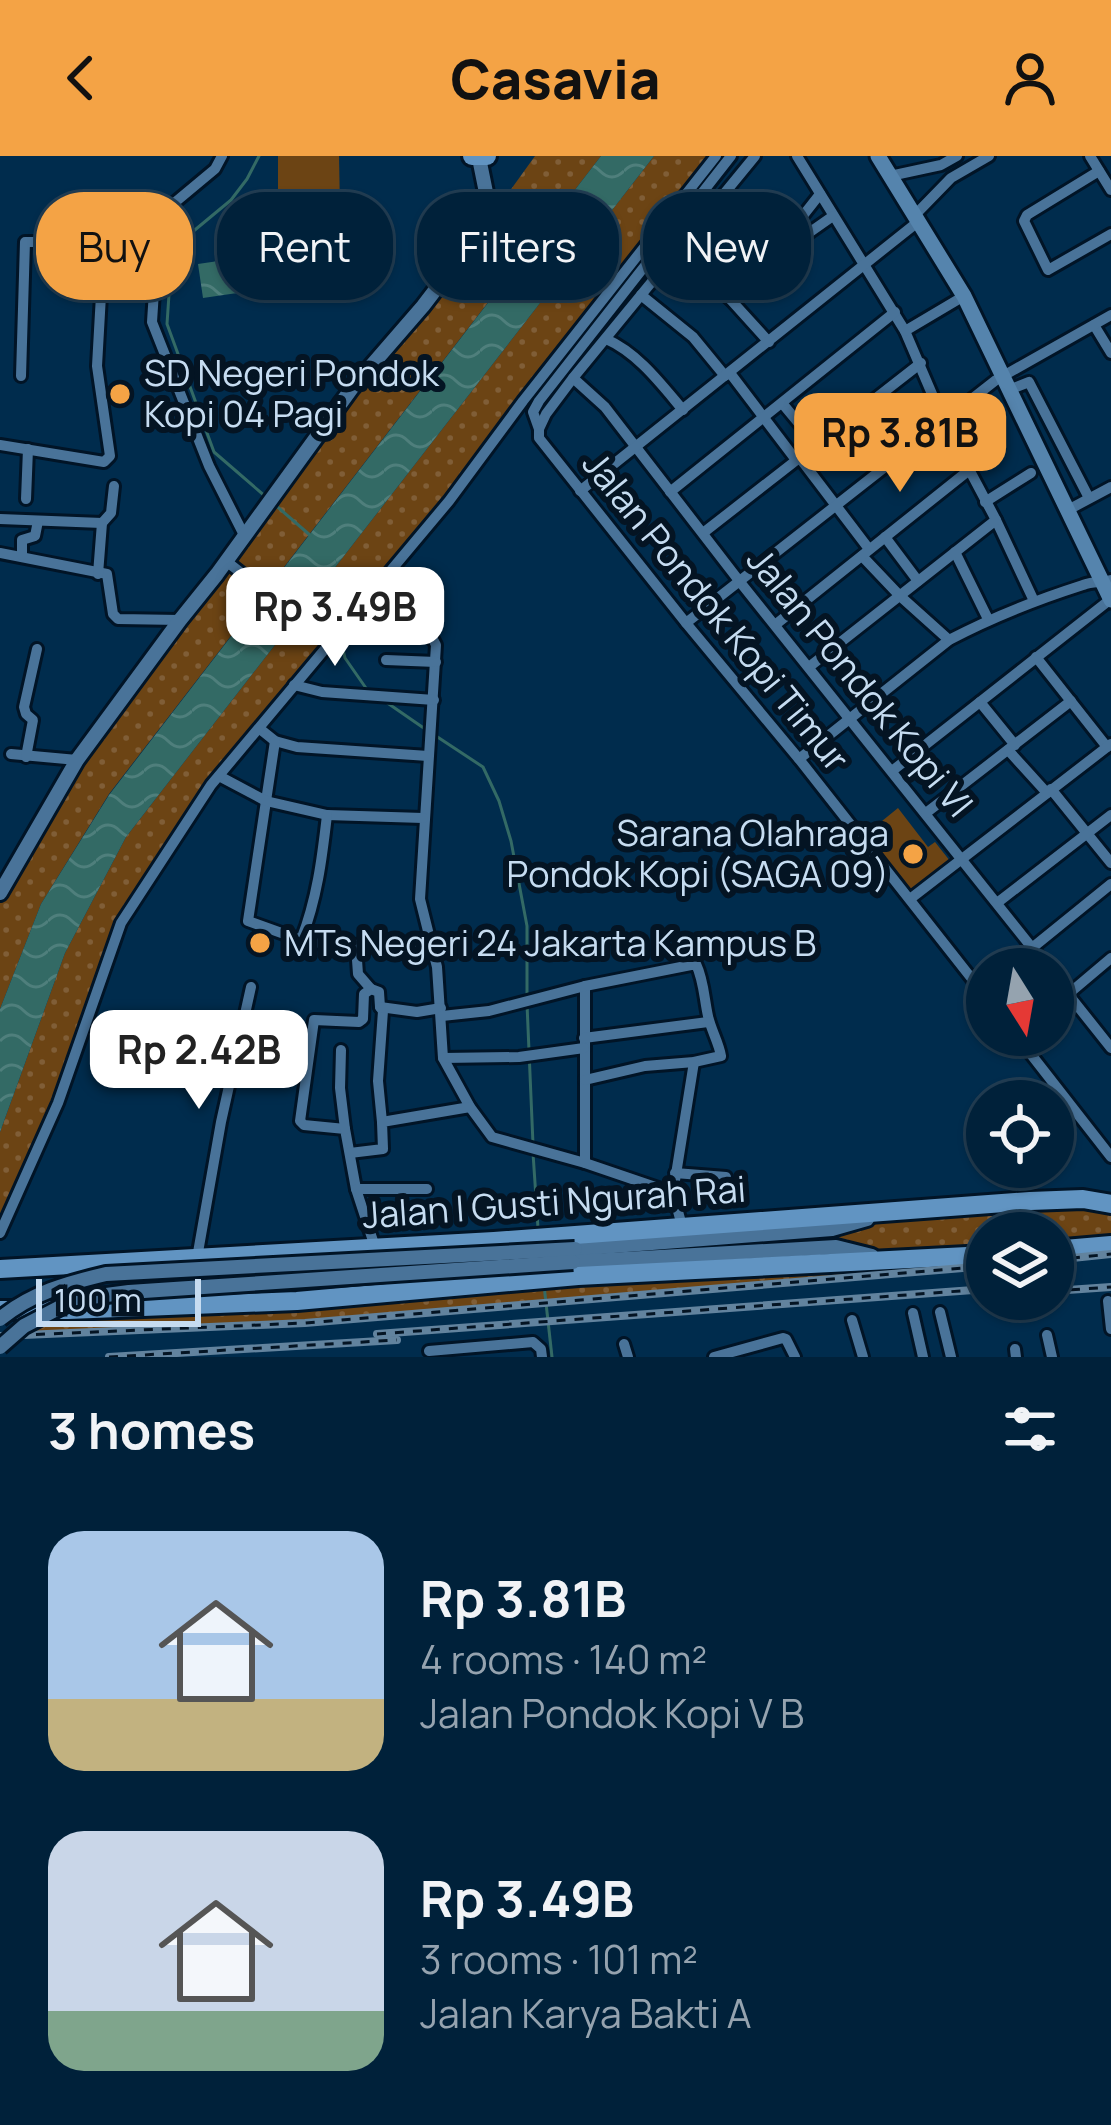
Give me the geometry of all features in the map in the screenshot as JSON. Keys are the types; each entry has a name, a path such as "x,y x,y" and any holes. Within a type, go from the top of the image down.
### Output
{"main road":[{"path":"878,156 964,296 1105,584"},
{"name":"Jalan I Gusti Ngurah Rai","path":"0,1269 494,1241 1083,1199 1111,1204"},
{"path":"1074,1248 1111,1245"},
{"path":"294,1252 297,1301"},
{"name":"Jalan I Gusti Ngurah Rai","path":"0,1314 297,1301 503,1282 575,1262 966,1256"}],"street":[{"path":"187,192 215,169 222,156"},
{"path":"0,1233 58,1102 121,923 219,776 260,729 325,639 449,501 716,156"},
{"name":"Jalan Pondok Kopi Timur","path":"730,156 532,412 541,440 966,971"},
{"name":"Jalan Pondok Kopi Timur","path":"725,192 755,156"},
{"path":"797,156 895,312 1034,601"},
{"path":"580,490 917,218 950,179 988,156"},
{"path":"1090,156 1111,190"},
{"path":"0,893 77,760 180,620 230,564 244,535 352,388 491,217 479,157"},
{"path":"890,176 946,161 950,179"},
{"path":"1100,171 1027,214 1024,221 1050,270 1111,234"},
{"path":"811,208 820,194"},
{"path":"811,228 833,216"},
{"path":"21,376 23,244 36,240"},
{"name":"Jalan Pondok Kopi Timur","path":"539,429 573,378 643,292"},
{"path":"641,295 693,337 728,375 836,506 865,553 900,596 950,640"},
{"path":"905,331 964,296"},
{"path":"0,445 104,462 110,456 98,366 101,300"},
{"path":"154,300 155,331 208,466 244,535"},
{"path":"731,300 769,342"},
{"path":"670,492 895,312"},
{"path":"686,623 944,422 1111,315"},
{"path":"1094,325 1111,353"},
{"path":"606,339 652,374 683,410"},
{"path":"703,533 921,363"},
{"name":"Jalan Pondok Kopi VI","path":"573,378 605,407 1032,948"},
{"path":"1008,382 1029,382 1090,498"},
{"path":"782,403 816,445"},
{"path":"26,499 28,449"},
{"path":"775,625 968,471"},
{"path":"985,502 1031,473"},
{"path":"1059,491 1080,478"},
{"path":"98,574 102,523 111,512 114,486"},
{"path":"1068,510 1111,487"},
{"path":"0,519 102,523"},
{"path":"808,667 996,520"},
{"path":"38,521 35,536 22,540 26,560 107,574 113,614 118,619 180,620"},
{"path":"885,537 918,581"},
{"path":"0,553 22,555"},
{"path":"955,553 988,619"},
{"path":"230,564 325,639"},
{"path":"799,759 950,640 1034,601 1105,584"},
{"path":"892,771 1036,657 1105,584"},
{"path":"406,608 433,636 436,662 419,899 437,967 443,1058 492,1137 673,1193"},
{"path":"26,757 34,720 24,707 37,650"},
{"path":"910,899 1109,745 1036,657"},
{"path":"386,660 436,662"},
{"path":"294,685 322,692 434,700"},
{"path":"926,813 1071,701"},
{"path":"980,702 1111,863"},
{"path":"260,729 275,741 297,747 428,756"},
{"path":"275,741 248,921 301,940 431,947"},
{"path":"10,754 77,760"},
{"path":"219,776 266,801 327,815 423,818"},
{"path":"301,940 313,911 327,815"},
{"path":"997,902 1111,815"},
{"path":"1032,948 1111,884"},
{"path":"350,1153 383,1148 377,1081 383,1011 379,992 358,974 356,946"},
{"path":"1074,990 1111,958"},
{"path":"380,1007 478,1013 696,964 721,1056 584,1080"},
{"path":"585,986 585,1163"},
{"path":"197,1258 224,1104 251,987"},
{"path":"345,1129 304,1125 300,1120 313,1024 316,1018 361,1022 364,994 371,989"},
{"name":"Jalan Pondok Kopi VI","path":"1074,999 1106,1033 1111,1048"},
{"path":"443,1058 536,1055 709,1022"},
{"path":"341,1051 345,1129 356,1189 375,1247"},
{"path":"1033,1056 1111,1157"},
{"path":"682,1226 673,1193 694,1062"},
{"path":"382,1122 470,1107"},
{"path":"570,1108 586,1108"},
{"path":"675,1173 726,1177"},
{"path":"356,1189 427,1189"},
{"path":"0,1347 24,1326 76,1299 575,1262 832,1229 887,1214"},
{"path":"0,1314 50,1290 106,1274 575,1262"},
{"path":"1108,1301 1111,1328"},
{"path":"940,1312 951,1357"},
{"path":"913,1313 923,1357"},
{"path":"852,1320 863,1357"},
{"path":"1047,1335 1052,1357"},
{"path":"715,1357 783,1338 795,1357"},
{"path":"429,1351 533,1342 541,1348 542,1357"}],"shaded area":[{"path":"278,156 339,156 340,192 278,192"},
{"path":"535,156 601,156 573,192 509,192"},
{"path":"654,156 731,156 703,192 643,192 643,270 533,412 523,401 449,501 212,784 121,923 58,1103 0,1233 0,1132 65,953 126,837 542,300 619,300 619,201"},
{"path":"427,300 490,300 109,794 41,904 0,1009 0,894 77,760"},
{"name":"Sarana Olahraga Pondok Kopi (SAGA 09)","path":"898,808 928,847 935,842 950,861 911,891 866,834"},
{"path":"1111,1204 1111,1245 1074,1248 1074,1212 966,1212 966,1256 925,1271 268,1325 12,1336 52,1310 297,1301 836,1247 843,1226 887,1214"}],"water":[{"path":"601,156 654,156 619,201 619,192 573,192"},
{"path":"217,261 217,296 203,298 198,264"},
{"path":"490,300 542,300 126,837 65,953 0,1132 0,1009 41,904 109,795"}],"waterway":[{"path":"259,156 231,200 190,234 171,265 167,324 214,452 266,497"},
{"path":"273,503 311,536"},
{"path":"330,577 338,627"},
{"path":"340,636 345,658 368,691"},
{"path":"386,702 428,731"},
{"path":"436,736 483,767 499,801 527,926 527,994"},
{"path":"527,1004 533,1144"},
{"path":"533,1153 538,1228"},
{"path":"544,1285 552,1357"}],"railway":[{"path":"1074,1258 1111,1254"},
{"path":"0,1336 305,1323 966,1268"},
{"path":"1074,1290 1111,1287"},
{"path":"377,1334 966,1291"},
{"path":"109,1357 397,1340"}],"place":[{"name":"SD Negeri Pondok Kopi 04 Pagi","path":"120,394"},
{"name":"Sarana Olahraga Pondok Kopi (SAGA 09)","path":"913,854"},
{"name":"MTs Negeri 24 Jakarta Kampus B","path":"260,943"}]}
